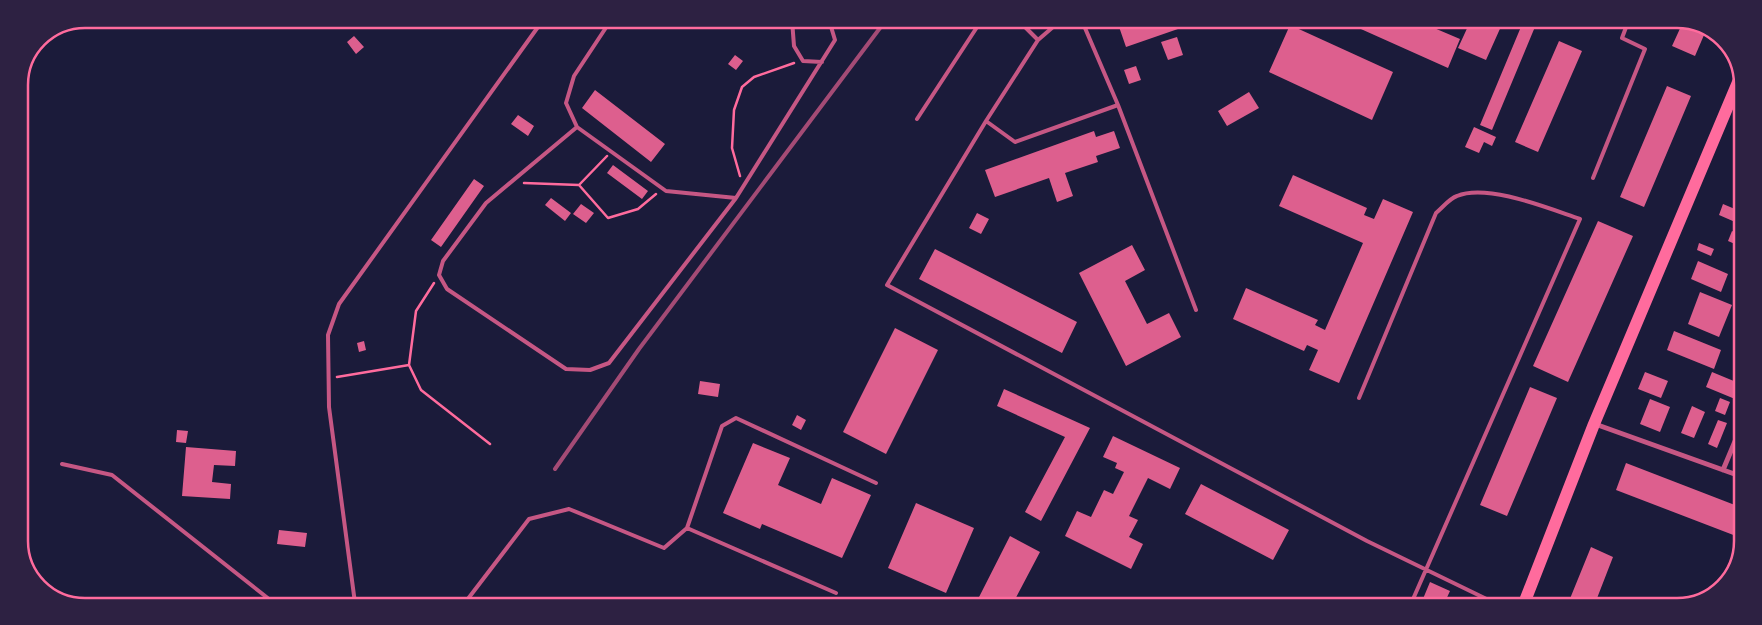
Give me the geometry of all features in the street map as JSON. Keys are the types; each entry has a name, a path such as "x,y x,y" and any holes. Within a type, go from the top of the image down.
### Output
{"main road":[{"path":"1526,598 1594,424 1734,92"}],"street":[{"path":"1594,424 1734,474"},
{"path":"1723,470 1734,443"}],"lane":[{"path":"354,598 329,407 328,335 339,304 538,27"},
{"path":"606,27 574,76 566,103 576,127 666,191 736,198"},
{"path":"793,27 794,46 803,60 822,62"},
{"path":"576,127 486,203 443,261 439,275 447,290 566,369 590,370 610,363 736,198 835,40 831,27"},
{"path":"917,119 977,27"},
{"path":"1025,27 1038,40"},
{"path":"1053,27 1038,40 886,285 1367,540 1485,598"},
{"path":"1085,27 1118,105 1196,310"},
{"path":"1593,178 1645,49 1622,38 1626,27"},
{"path":"986,121 1015,142 1118,105"},
{"path":"1360,398 1436,214 1456,196 1478,193 1511,196 1580,219 1414,598"},
{"path":"469,598 529,518 569,509 664,548 687,528 722,426 736,418 876,483"},
{"path":"62,464 112,475 268,598"},
{"path":"687,528 836,593"}],"path":[{"path":"743,186 732,148 734,110 742,87 754,76 803,60"},
{"path":"579,185 611,152"},
{"path":"511,182 579,185 608,218 638,209 663,188"},
{"path":"439,275 416,311 409,365 420,390 490,444"},
{"path":"329,378 409,365"}],"building":[{"path":"1119,27 1184,27 1126,47"},
{"path":"1289,27 1294,27 1393,72 1372,120 1269,72"},
{"path":"1356,27 1432,27 1460,39 1448,68"},
{"path":"1468,27 1501,27 1486,60 1458,48"},
{"path":"1521,27 1535,27 1492,130 1480,125"},
{"path":"1681,27 1704,34 1695,56 1672,46"},
{"path":"354,36 364,47 356,54 347,42"},
{"path":"1177,37 1183,55 1168,60 1161,42"},
{"path":"1559,41 1582,51 1538,152 1515,142"},
{"path":"735,55 743,61 736,70 728,64"},
{"path":"1136,66 1141,80 1129,84 1124,70"},
{"path":"1667,86 1691,96 1644,207 1620,197"},
{"path":"595,90 665,144 651,162 582,108"},
{"path":"1249,92 1259,108 1227,126 1218,111"},
{"path":"518,115 534,126 528,136 511,124"},
{"path":"1474,127 1496,137 1492,146 1484,142 1479,153 1465,147"},
{"path":"1094,131 1096,137 1114,131 1120,148 1096,156 1098,162 1065,173 1073,196 1057,202 1049,178 995,197 985,170"},
{"path":"613,165 648,191 642,199 607,173"},
{"path":"1293,175 1367,208 1364,215 1374,219 1383,199 1413,212 1339,383 1309,370 1318,350 1307,345 1304,351 1233,319 1246,288 1318,320 1315,325 1325,330 1363,243 1279,206"},
{"path":"474,179 484,186 441,247 431,240"},
{"path":"551,198 571,213 565,221 545,205"},
{"path":"581,204 594,213 586,223 573,214"},
{"path":"1723,204 1734,209 1734,222 1719,215"},
{"path":"977,213 989,219 981,234 969,228"},
{"path":"1598,221 1633,236 1568,382 1533,366"},
{"path":"1732,231 1734,232 1734,244 1728,241"},
{"path":"1699,243 1714,249 1711,256 1697,250"},
{"path":"1132,245 1145,270 1125,281 1147,324 1169,313 1181,337 1126,366 1079,273"},
{"path":"935,249 1077,322 1062,353 919,279"},
{"path":"1698,261 1728,274 1721,292 1691,279"},
{"path":"1700,292 1732,305 1719,337 1688,324"},
{"path":"895,328 938,350 886,454 843,432"},
{"path":"1674,331 1721,350 1714,369 1667,350"},
{"path":"364,341 366,350 359,352 357,343"},
{"path":"1645,372 1668,381 1661,398 1638,389"},
{"path":"1712,372 1734,381 1734,399 1706,387"},
{"path":"700,381 720,384 718,397 698,394"},
{"path":"1530,387 1557,398 1507,516 1480,505"},
{"path":"1004,389 1090,428 1041,521 1025,512 1065,437 997,406"},
{"path":"1720,398 1730,402 1725,415 1715,411"},
{"path":"1650,399 1670,407 1660,432 1640,424"},
{"path":"1692,406 1705,412 1694,438 1681,433"},
{"path":"797,415 806,420 801,430 792,425"},
{"path":"1718,420 1727,423 1717,448 1708,444"},
{"path":"177,430 188,431 186,443 176,442"},
{"path":"1113,436 1180,468 1170,489 1148,478 1129,516 1138,520 1129,537 1143,544 1131,569 1065,536 1077,511 1091,517 1104,490 1113,494 1124,472 1115,468 1117,463 1103,457"},
{"path":"753,443 790,458 778,485 821,504 832,478 871,495 842,558 762,524 760,529 723,513"},
{"path":"186,447 236,451 235,466 214,465 212,482 231,484 230,499 182,496"},
{"path":"1626,463 1734,505 1734,535 1616,490"},
{"path":"1201,484 1289,530 1273,560 1185,514"},
{"path":"916,503 974,528 946,593 888,568"},
{"path":"279,530 307,533 305,547 277,544"},
{"path":"1010,536 1040,552 1016,598 979,598"},
{"path":"1591,547 1613,557 1597,598 1570,598"},
{"path":"1430,582 1450,591 1447,598 1423,598"}],"railway":[{"path":"555,469 639,349 881,27"}]}
